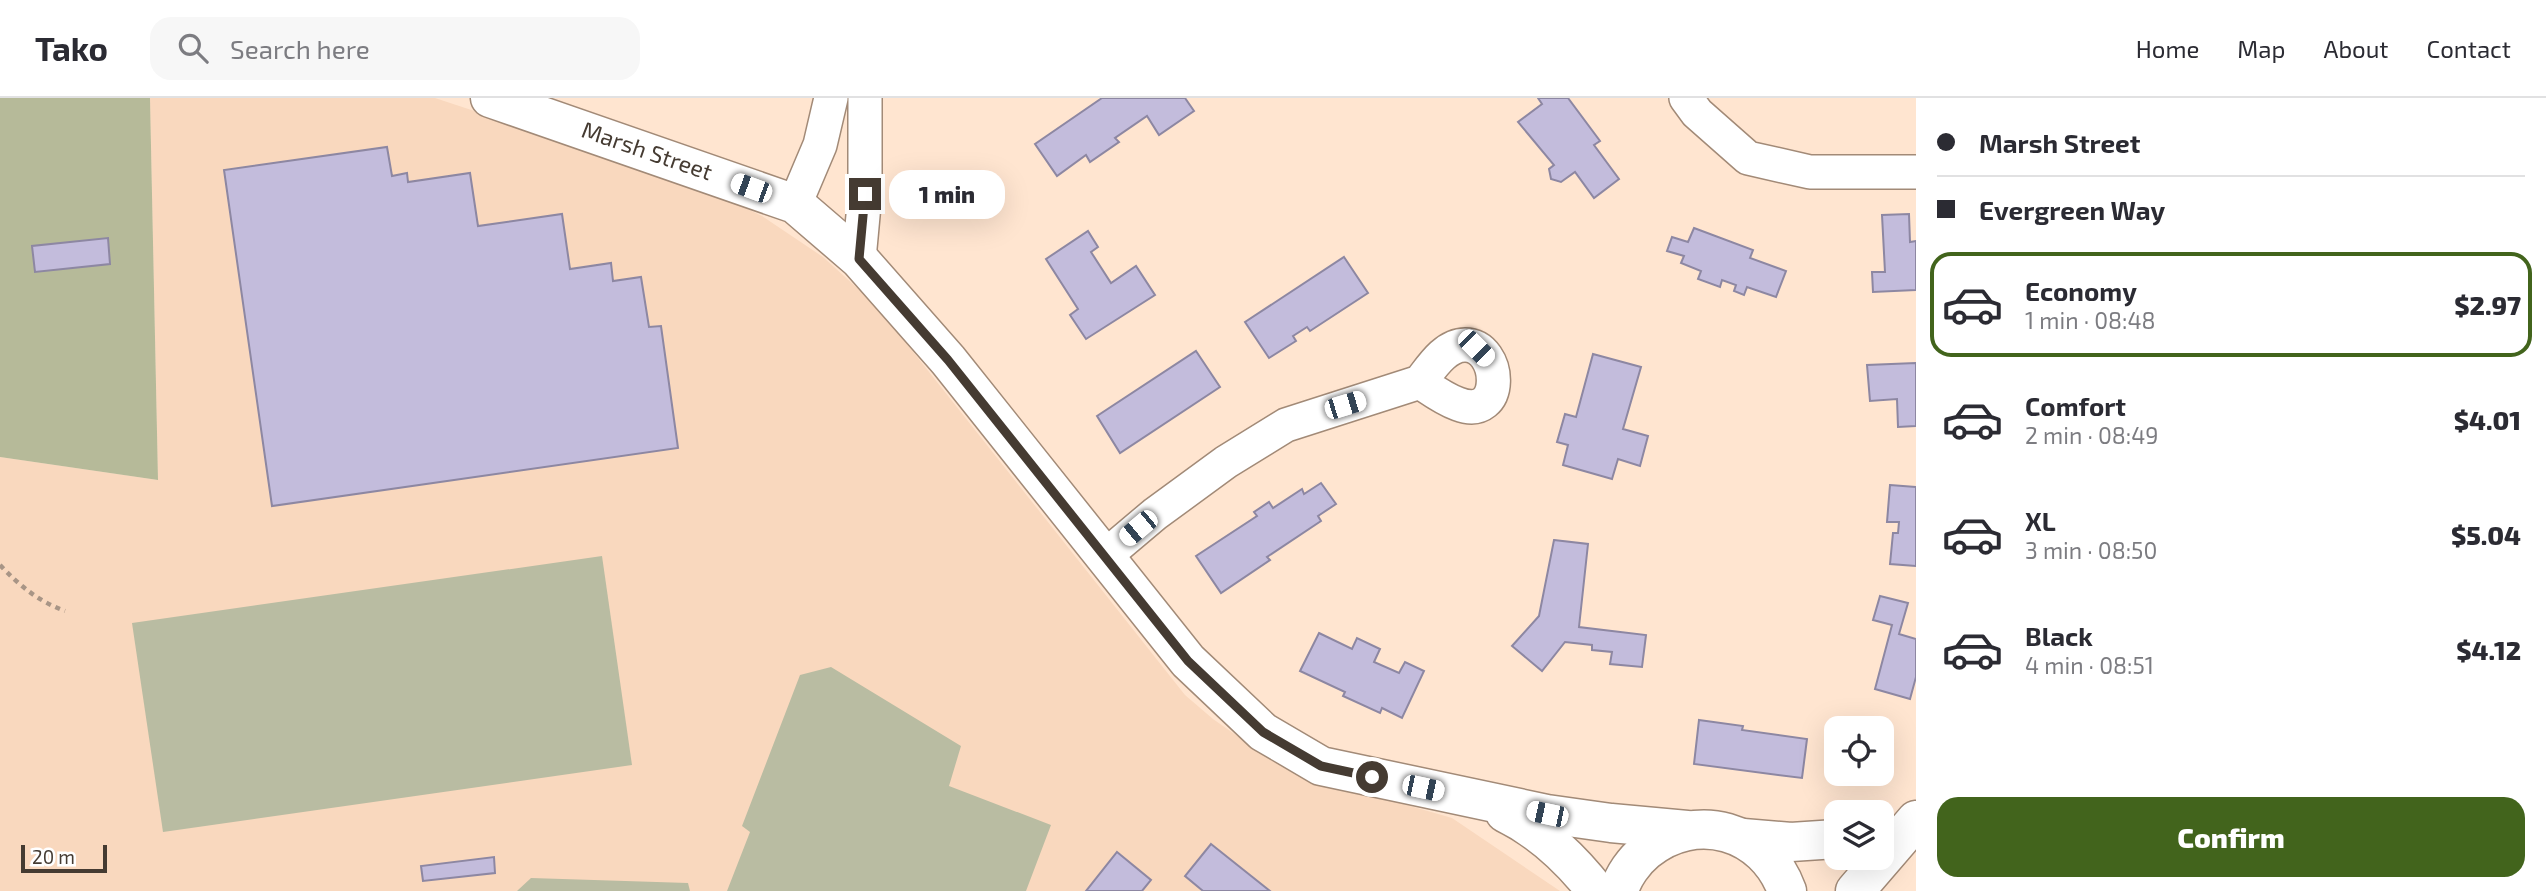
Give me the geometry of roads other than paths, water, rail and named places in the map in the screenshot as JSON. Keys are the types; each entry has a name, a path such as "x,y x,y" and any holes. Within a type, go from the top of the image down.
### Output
{"street":[{"name":"Marsh Street","path":"490,98 795,204 859,259 948,360 1188,661 1263,732 1321,766 1585,820 1687,830 1716,830 1743,838 1791,842 1824,840"},
{"path":"795,204 820,145 831,98"},
{"path":"859,259 865,194 865,98"},
{"path":"1686,98 1697,113 1748,158 1810,172 1916,172"},
{"path":"1104,557 1155,514 1226,461 1286,425 1420,382"},
{"path":"1894,810 1916,794"},
{"name":"Marsh Street","path":"1475,799 1526,823 1557,848 1596,891"},
{"path":"1855,891 1916,820"},
{"path":"1619,891 1636,859 1659,840 1687,830"},
{"path":"1743,838 1765,854 1781,876 1787,891"}]}
